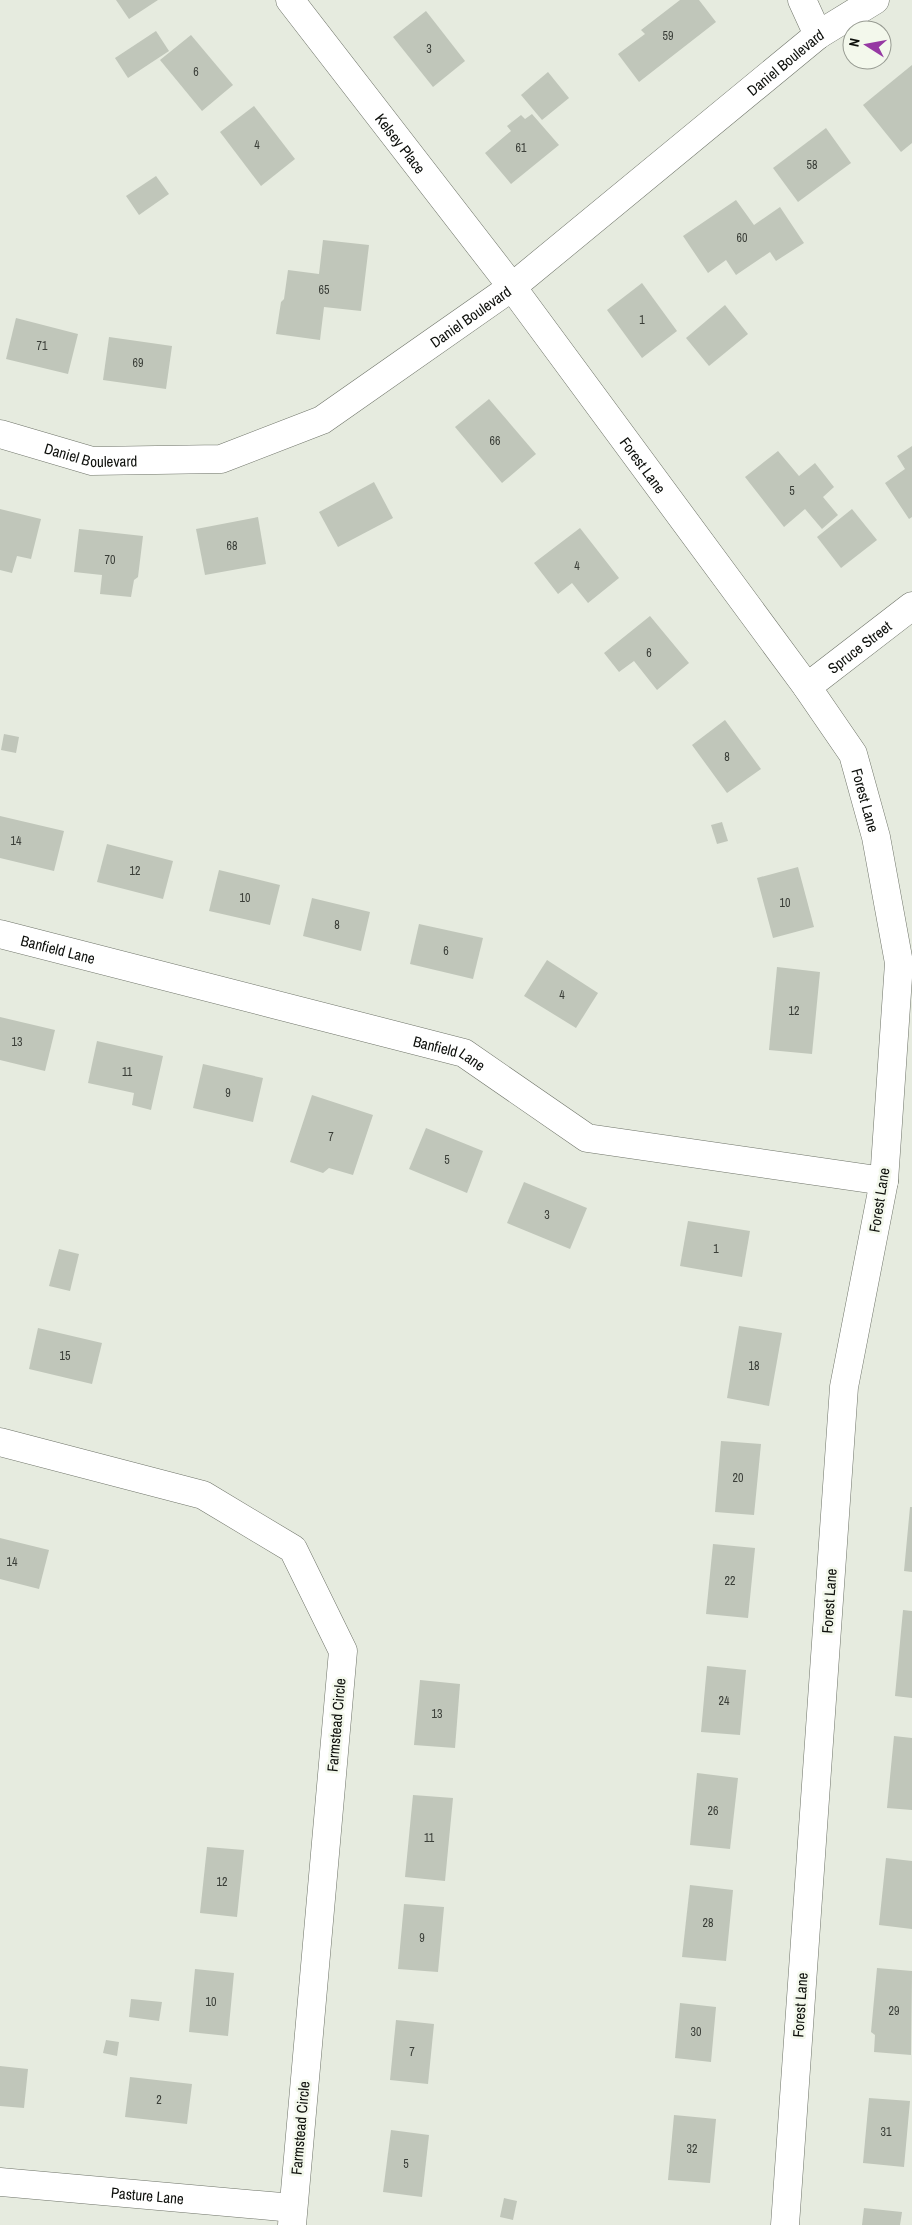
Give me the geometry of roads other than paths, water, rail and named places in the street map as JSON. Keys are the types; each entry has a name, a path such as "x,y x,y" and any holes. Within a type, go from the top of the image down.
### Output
{"street":[{"name":"Kelsey Place","path":"290,0 512,287"},
{"path":"802,0 818,36"},
{"name":"Daniel Boulevard","path":"0,434 92,461 221,459 322,420 512,287 818,36 874,0"},
{"name":"Forest Lane","path":"512,287 807,687 853,754 876,837 906,962 884,1181 844,1387 785,2225"},
{"name":"Spruce Street","path":"807,687 912,606"},
{"name":"Banfield Lane","path":"0,934 464,1053 587,1138 884,1181"},
{"name":"Farmstead Circle","path":"0,1442 203,1495 293,1549 343,1651 293,2217"},
{"name":"Pasture Lane","path":"0,2182 293,2217"}]}
